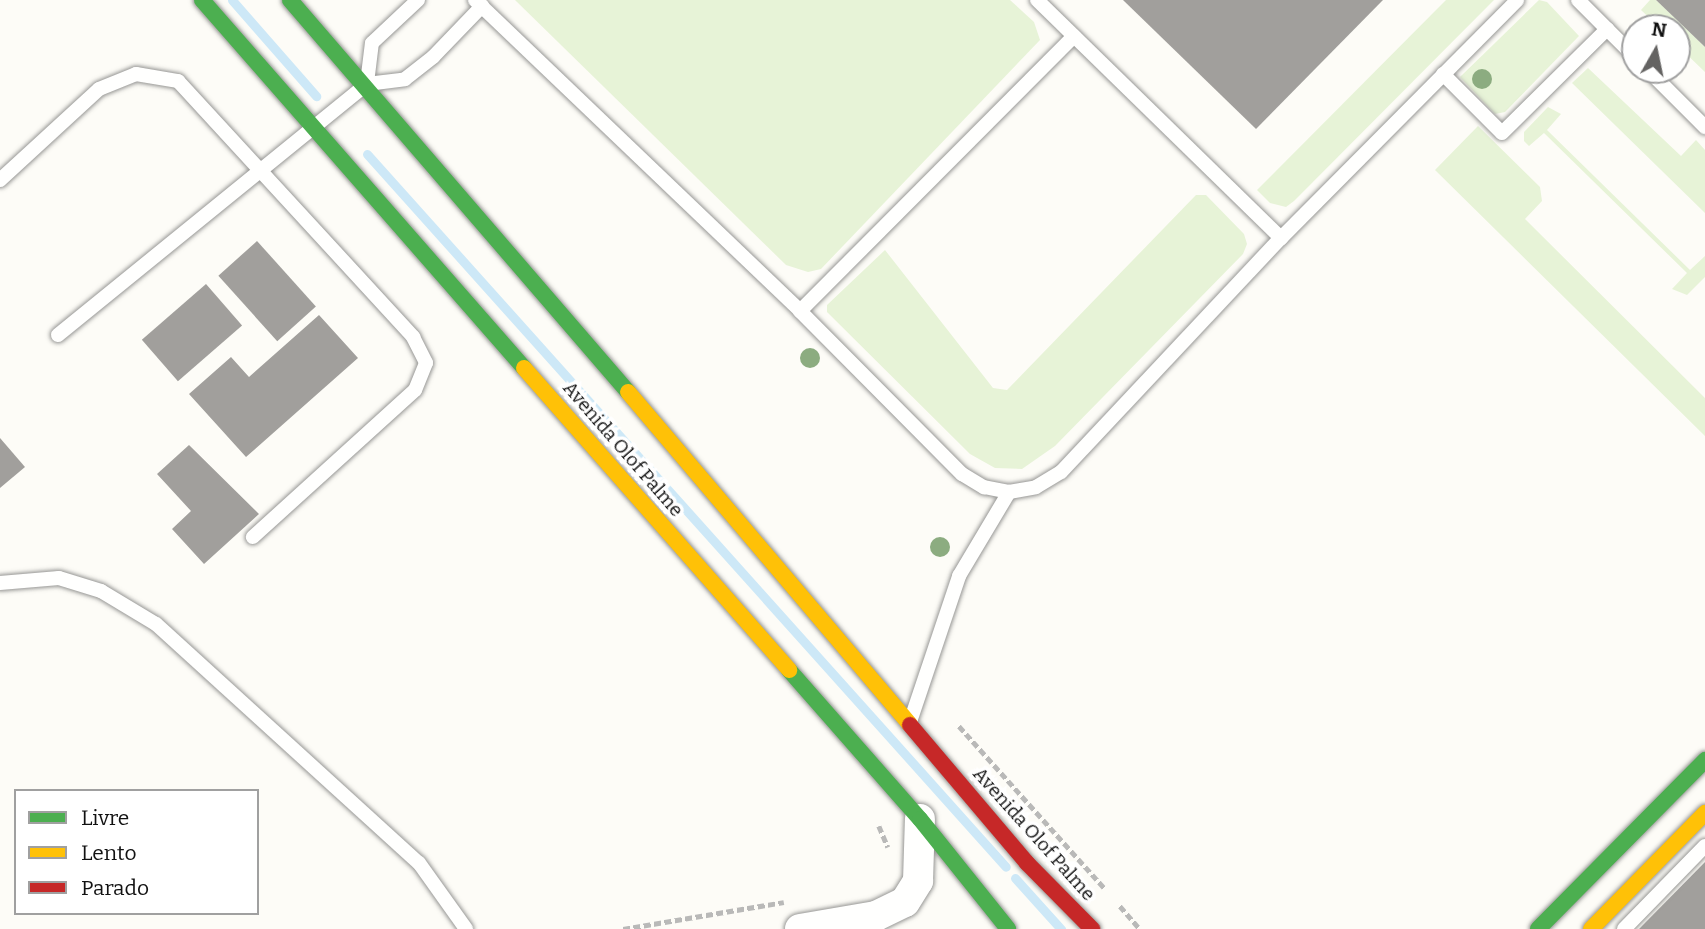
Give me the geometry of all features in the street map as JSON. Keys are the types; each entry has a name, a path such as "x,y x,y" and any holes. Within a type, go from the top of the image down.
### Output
{"main road":[{"name":"Avenida Olof Palme","path":"202,0 920,819 1008,929"},
{"name":"Avenida Olof Palme","path":"290,0 367,84 1027,863 1092,929"},
{"path":"1538,929 1705,760"},
{"path":"1591,929 1705,813"}],"street":[{"path":"797,915 876,916 905,902 918,881 920,819"}],"lane":[{"path":"367,84 372,43 418,0"},
{"path":"58,335 367,84 405,79 479,3 800,311 962,474 984,488 1009,492 1036,487 1061,472 1281,238 1517,0"},
{"path":"1578,0 1621,43"},
{"path":"1047,3 1074,36 1281,238"},
{"path":"1444,74 1502,133 1607,29"},
{"path":"800,311 1074,36"},
{"path":"0,180 99,89 136,74 178,80 413,337 426,363 415,390 253,537"},
{"path":"1662,84 1705,127"},
{"path":"910,724 959,576 1009,492"},
{"path":"0,583 59,578 100,591 156,624 419,863 466,929"},
{"path":"1624,929 1705,846"}],"path":[{"path":"878,823 889,853"},
{"path":"623,929 797,915"}],"green space":[{"path":"515,0 1010,0 1034,22 1040,40 821,269 808,272 786,265"},
{"path":"1446,0 1494,0 1294,201 1286,207 1270,203 1257,190"},
{"path":"1539,0 1547,2 1579,36 1505,112 1495,114 1460,77"},
{"path":"1650,0 1656,0 1671,14 1645,14 1641,10"},
{"path":"1691,34 1705,47 1705,72 1691,58"},
{"path":"1588,68 1681,156 1696,140 1705,150 1705,213 1572,83"},
{"path":"1548,107 1561,114 1547,130 1690,270 1705,256 1705,277 1687,295 1672,289 1687,273 1544,133 1529,146 1524,141 1524,132"},
{"path":"1478,126 1540,187 1542,201 1525,219 1705,398 1705,436 1435,170"},
{"path":"1196,195 1206,195 1244,234 1247,244 1243,254 1055,446 1022,469 995,468 970,454 827,312 827,305 885,250 993,388 1007,390"}],"building":[{"path":"1123,0 1383,0 1256,129"},
{"path":"1656,0 1705,0 1705,47 1691,34 1691,14 1671,14"},
{"path":"257,241 316,306 277,341 218,276"},
{"path":"206,284 242,326 178,381 142,340"},
{"path":"319,315 358,358 246,457 189,394 231,357 249,377"},
{"path":"0,438 25,467 0,488"},
{"path":"189,445 259,514 204,564 172,529 191,511 157,474"},
{"path":"1705,862 1705,929 1639,929"}],"waterway":[{"path":"232,0 316,96"},
{"path":"367,154 1006,867"},
{"path":"1015,878 1061,929"}],"traffic: fast":[{"path":"202,0 524,368"},
{"path":"290,0 628,392"},
{"path":"789,670 920,819 1008,929"},
{"path":"1538,929 1705,760"}],"traffic: slow":[{"path":"524,368 789,670"},
{"path":"628,392 910,725"},
{"path":"1591,929 1705,813"}],"traffic: jam":[{"path":"910,725 1027,863 1092,929"}]}
